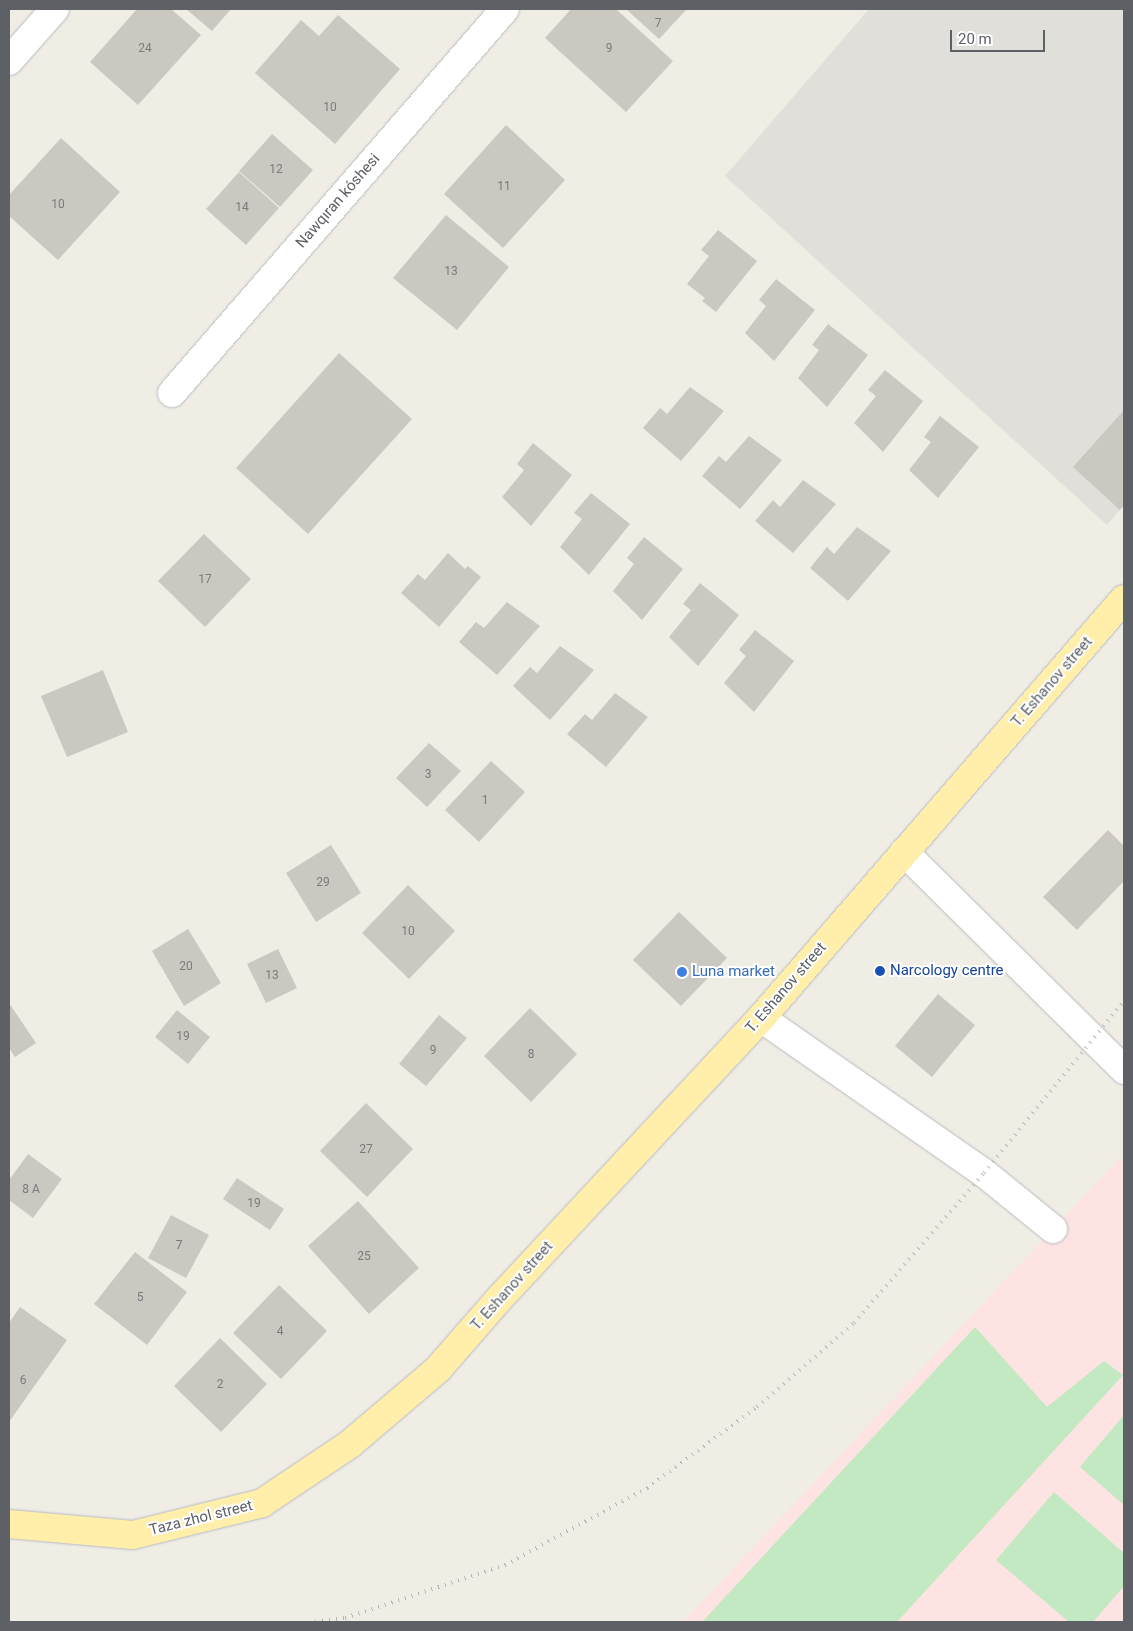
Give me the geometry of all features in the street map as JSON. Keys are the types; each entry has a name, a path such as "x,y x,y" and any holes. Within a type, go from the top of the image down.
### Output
{"main road":[{"name":"T. Eshanov street","path":"438,1369 506,1291 761,1018 1124,599"},
{"name":"Taza zhol street","path":"9,1524 133,1535 262,1503 350,1444 438,1369"}],"street":[{"path":"9,61 55,9"},
{"name":"Nawqıran kóshesi","path":"172,393 505,9"},
{"path":"904,852 1124,1070"},
{"path":"761,1018 984,1173 1054,1229"}],"shaded area":[{"path":"869,9 1124,9 1124,505 1107,525 725,176"},
{"path":"1120,1158 1124,1162 1124,1622 683,1622"}],"green space":[{"path":"975,1327 1047,1407 1104,1361 1123,1375 897,1622 702,1622"},
{"path":"1124,1415 1124,1505 1080,1467"},
{"path":"1054,1492 1124,1553 1124,1586 1093,1622 1069,1622 996,1560"}],"building":[{"path":"137,9 171,9 201,35 138,105 90,62"},
{"path":"186,9 231,9 212,31"},
{"path":"571,9 616,9 673,61 626,112 545,38"},
{"path":"626,9 687,9 659,39"},
{"path":"338,15 400,69 335,144 255,73 301,20 319,36"},
{"path":"506,125 565,180 503,248 444,194"},
{"path":"272,134 313,170 280,207 239,171"},
{"path":"61,138 120,192 58,260 9,216 9,195"},
{"path":"239,172 279,208 246,245 206,209"},
{"path":"446,215 509,267 457,330 393,278"},
{"path":"718,230 757,261 716,312 702,301 705,298 687,284 709,256 701,250"},
{"path":"776,279 815,310 774,361 745,333 766,306 759,300"},
{"path":"828,324 868,355 827,407 798,378 819,350 812,345"},
{"path":"339,353 412,419 308,534 236,468"},
{"path":"885,370 923,401 883,452 854,423 876,396 868,390"},
{"path":"690,387 724,411 681,461 643,428 660,408 667,414"},
{"path":"1124,410 1124,505 1120,510 1073,467"},
{"path":"940,416 979,447 938,498 909,470 931,442 924,437"},
{"path":"749,436 782,460 740,509 702,476 719,456 726,462"},
{"path":"533,443 572,475 531,526 502,497 524,470 517,464"},
{"path":"803,480 836,504 793,553 755,521 773,500 780,507"},
{"path":"591,493 630,524 589,575 560,547 582,519 574,513"},
{"path":"857,527 891,551 848,601 810,568 827,547 834,554"},
{"path":"204,534 251,579 205,627 158,581"},
{"path":"644,537 683,569 642,620 613,591 634,564 627,558"},
{"path":"448,553 465,569 468,566 481,577 439,627 401,593 418,574 425,580"},
{"path":"700,583 739,615 698,666 669,637 691,610 683,604"},
{"path":"507,602 540,626 497,675 459,642 476,622 484,628"},
{"path":"755,630 794,661 754,712 724,683 746,656 739,650"},
{"path":"560,646 594,670 550,720 513,686 530,667 537,673"},
{"path":"103,670 128,732 67,757 41,696"},
{"path":"615,693 648,717 606,767 567,734 585,714 592,720"},
{"path":"429,743 461,771 427,807 396,778"},
{"path":"491,761 525,792 479,842 445,810"},
{"path":"1108,830 1124,846 1124,881 1077,930 1043,897"},
{"path":"331,845 361,893 316,922 286,873"},
{"path":"408,885 455,931 409,979 362,933"},
{"path":"679,912 727,958 681,1006 633,960"},
{"path":"188,929 221,983 184,1006 152,951"},
{"path":"278,949 297,988 266,1003 247,964"},
{"path":"938,994 975,1025 932,1077 895,1046"},
{"path":"9,1003 36,1043 15,1057 9,1048"},
{"path":"530,1008 577,1054 531,1102 484,1056"},
{"path":"177,1010 210,1037 188,1064 155,1037"},
{"path":"439,1015 467,1038 426,1086 399,1064"},
{"path":"366,1103 413,1149 367,1197 320,1151"},
{"path":"28,1154 62,1179 33,1218 9,1200 9,1180"},
{"path":"237,1178 284,1209 270,1230 223,1199"},
{"path":"358,1201 419,1268 369,1314 308,1246"},
{"path":"171,1215 209,1235 186,1278 148,1258"},
{"path":"135,1252 187,1292 147,1345 94,1304"},
{"path":"279,1285 327,1331 281,1379 233,1333"},
{"path":"20,1307 67,1340 9,1422 9,1323"},
{"path":"220,1338 267,1384 221,1432 174,1386"}],"railway":[{"path":"315,1622 345,1618 505,1565 647,1488 757,1407 854,1323 984,1173 1124,1001"}],"place":[{"name":"Narcology centre","path":"880,971"},
{"name":"Luna market","path":"682,972"}]}
